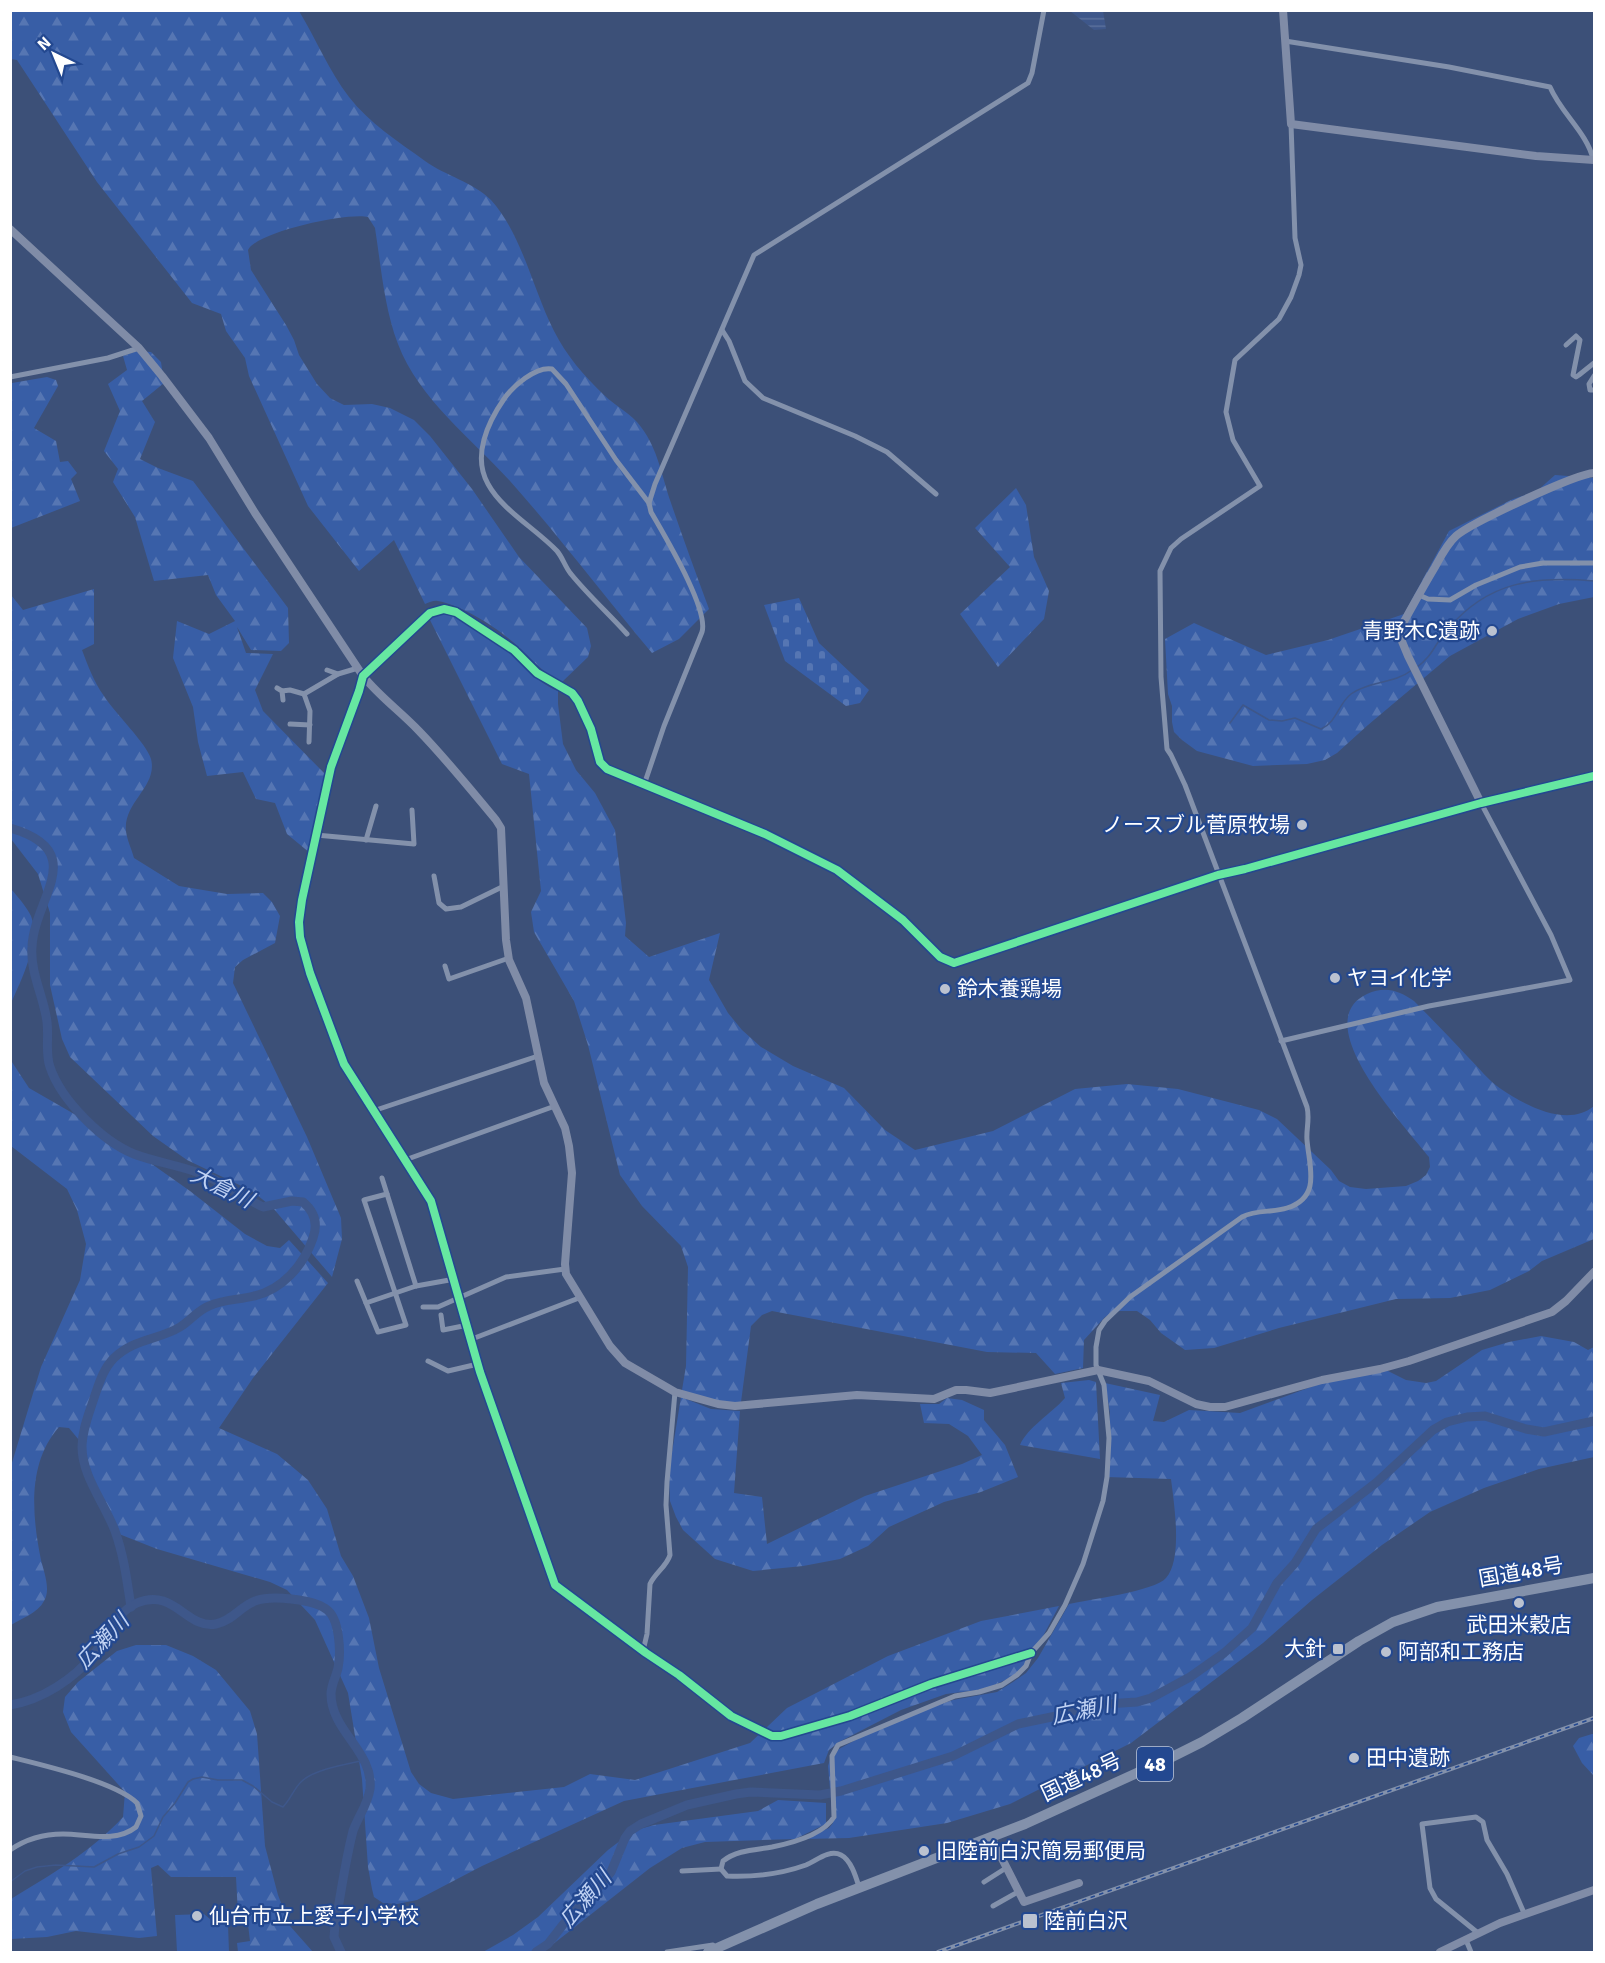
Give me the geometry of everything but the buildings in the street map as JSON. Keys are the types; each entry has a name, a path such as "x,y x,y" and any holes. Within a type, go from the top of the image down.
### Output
{"highway":[{"name":"国道48号","path":"711,1951 732,1948 859,1887 991,1837 1202,1742 1359,1641 1393,1622 1437,1607 1594,1578"}],"street":[{"path":"649,503 655,484 754,255 1028,83 1044,10"},
{"path":"721,1869 723,1861 729,1857 795,1841 822,1829 834,1817 832,1756 836,1747 845,1740 954,1696 1002,1685 1021,1672 1031,1653 1049,1633 1065,1605 1083,1563 1103,1501 1109,1438 1104,1385 1096,1365 1099,1330 1105,1321 1131,1297 1242,1217 1252,1212 1287,1209 1302,1199 1310,1188 1312,1180 1306,1137 1308,1113 1185,785 1167,749 1161,677 1160,571 1171,548 1181,539 1260,486 1233,440 1226,412 1235,360 1279,319 1291,297 1301,265 1295,238 1292,124 1283,10"},
{"path":"1285,41 1449,67 1550,87 1556,100 1590,148 1594,160 1536,156 1292,124"},
{"path":"10,229 139,348 209,438 360,672 377,694 418,730 501,828 506,940 509,958 526,998 544,1083 565,1128 570,1146 572,1173 565,1269 570,1284 618,1357 625,1363 675,1392 718,1404 735,1406 857,1395 934,1399 956,1390 996,1392 1098,1370 1149,1381 1196,1404 1225,1407 1322,1380 1400,1363 1552,1312 1594,1272"},
{"path":"722,330 729,341 745,381 763,398 855,436 887,452 936,494"},
{"path":"1566,345 1576,336 1580,340 1581,344 1572,372 1576,377 1594,363"},
{"path":"10,377 108,358 139,348"},
{"path":"627,634 569,572 558,552 500,500 487,483 482,461 483,438 494,415 506,396 530,375 542,369 552,369 566,384 616,460 649,503 651,512 687,579 704,626 664,726 644,785"},
{"path":"1594,376 1589,384 1590,390 1594,390"},
{"path":"1281,1041 1419,1008 1570,980 1551,935 1418,678 1401,639 1401,627 1450,543 1465,529 1575,478 1594,473"},
{"path":"1419,595 1428,599 1450,600 1476,585 1520,567 1543,563 1594,563"},
{"path":"327,670 338,674 360,672 430,613 444,609 456,612 514,650 537,673 572,693 591,729 600,762 607,769 765,834 837,870 903,920 940,957 954,963 1218,875 1481,803 1594,776"},
{"path":"360,672 359,691 331,767 302,900 300,937 310,973 344,1064 431,1201 478,1364 555,1585 679,1675 731,1716 772,1736 850,1716 931,1684 1031,1653"},
{"path":"283,700 280,690 304,694 338,674"},
{"path":"304,694 310,711 309,742"},
{"path":"290,724 310,725"},
{"path":"366,840 376,806"},
{"path":"316,835 414,844 412,810"},
{"path":"434,876 440,903 446,909 461,907 504,886"},
{"path":"445,966 449,979 509,958"},
{"path":"373,1111 538,1056"},
{"path":"405,1160 555,1106"},
{"path":"382,1178 417,1286"},
{"path":"357,1281 378,1332 406,1325 364,1200 387,1194"},
{"path":"423,1307 438,1307 507,1277 565,1269"},
{"path":"366,1303 417,1286 454,1279"},
{"path":"472,1339 579,1298"},
{"path":"441,1315 443,1330 468,1325"},
{"path":"428,1361 448,1371 478,1364"},
{"path":"643,1651 647,1634 650,1584 668,1562 670,1556 671,1545 666,1505 675,1392"},
{"path":"10,1757 75,1775 122,1792 138,1803 141,1816 136,1827 117,1836 51,1835 28,1840 10,1850"},
{"path":"1478,1934 1436,1899 1430,1888 1422,1824 1476,1817 1483,1822 1487,1840 1507,1874 1524,1913"},
{"path":"991,1837 1024,1902 1079,1883"},
{"path":"682,1871 721,1869 727,1875 738,1876 778,1872 837,1854 847,1860 859,1887"},
{"path":"984,1882 1006,1869"},
{"path":"1440,1953 1524,1913 1594,1890"},
{"path":"993,1906 1018,1892"},
{"path":"1466,1940 1471,1953"},
{"path":"666,1953 712,1944 711,1951"}],"green space":[{"path":"10,11 299,11 342,87 366,115 425,161 484,194 502,214 519,246 554,331 564,348 597,388 637,422 652,444 709,609 679,639 652,653 510,481 447,417 419,383 398,344 389,316 375,228 368,217 357,216 323,220 284,230 255,243 248,250 251,270 286,325 299,355 317,384 330,398 344,405 372,404 390,408 414,420 430,436 472,489 519,557 587,628 591,646 588,657 562,682 539,667 515,644 485,621 446,603 433,601 425,604 394,540 359,571 308,506 249,376 245,358 226,331 221,314 192,303 97,182 17,60 11,59"},
{"path":"137,351 151,352 161,362 164,383 142,401 155,422 140,459 193,481 288,608 289,643 281,651 251,650 237,627 246,653 273,654 255,690 263,711 326,775 310,853 287,834 275,803 256,799 243,772 207,776 198,742 193,707 173,658 177,621 209,634 235,621 216,595 208,575 154,581 135,517 113,482 118,469 104,451 120,411 108,384 127,370 123,356"},
{"path":"47,377 56,380 58,386 34,428 56,441 60,462 68,461 77,473 71,479 80,501 11,528 12,383"},
{"path":"1555,475 1594,478 1594,597 1559,604 1518,619 1450,656 1337,753 1325,760 1307,764 1253,766 1197,751 1174,732 1172,706 1168,694 1165,639 1194,623 1266,655 1328,640 1404,614 1449,531 1513,499 1537,491"},
{"path":"1016,488 1026,505 1034,557 1049,591 1044,619 998,667 960,614 1010,567 975,528"},
{"path":"94,589 94,644 82,650 100,691 143,745 151,759 150,778 126,821 126,831 134,858 179,886 227,894 263,893 272,902 280,916 275,943 243,960 235,967 233,983 307,1137 341,1218 342,1239 332,1277 273,1208 252,1191 187,1160 153,1136 70,1057 62,1039 50,985 50,913 38,874 11,839 11,595 23,610"},
{"path":"799,598 819,643 869,690 860,703 846,706 785,661 764,605"},
{"path":"444,611 486,633 508,650 537,678 558,691 563,744 576,770 595,793 615,830 626,923 625,936 649,957 720,933 709,980 728,1013 742,1030 761,1047 793,1066 844,1088 885,1130 915,1150 993,1131 1075,1089 1127,1084 1178,1089 1259,1110 1277,1119 1331,1170 1339,1181 1350,1187 1366,1189 1406,1186 1426,1175 1430,1167 1429,1157 1367,1076 1354,1051 1348,1028 1351,1008 1367,994 1380,990 1391,990 1414,1001 1488,1078 1511,1096 1535,1108 1560,1115 1584,1112 1594,1106 1594,1239 1542,1261 1529,1271 1490,1290 1450,1298 1396,1299 1279,1328 1214,1348 1185,1350 1161,1333 1150,1320 1137,1311 1119,1311 1105,1317 1084,1340 1083,1368 1055,1374 1036,1353 987,1352 772,1311 762,1315 751,1326 741,1402 712,1403 682,1390 686,1366 688,1267 681,1246 642,1206 620,1175 588,1045 574,1001 534,932 531,912 541,891 529,774 502,764 428,616"},
{"path":"11,889 31,916 34,937 29,960 11,1003"},
{"path":"10,1059 29,1088 95,1126 149,1162 245,1234 267,1246 280,1248 289,1240 328,1283 253,1378 219,1428 277,1454 308,1480 327,1509 341,1556 353,1576 369,1618 379,1668 411,1772 419,1784 431,1793 453,1799 564,1787 590,1774 635,1780 750,1743 787,1708 888,1656 981,1621 1059,1606 1032,1657 1016,1675 986,1689 946,1694 901,1710 839,1742 829,1750 824,1763 624,1801 482,1866 417,1900 397,1904 383,1903 374,1897 368,1867 362,1779 348,1693 315,1620 287,1590 270,1582 157,1549 114,1532 97,1503 79,1440 69,1428 59,1427 49,1441 41,1457 37,1473 34,1508 46,1581 46,1597 38,1609 11,1625 11,1466 41,1367 80,1280 86,1244 77,1210 67,1189 11,1146"},
{"path":"1541,1336 1574,1342 1588,1350 1594,1347 1594,1457 1539,1469 1484,1488 1430,1512 1382,1545 1312,1600 1263,1643 1131,1743 1010,1804 947,1823 849,1838 804,1839 829,1828 833,1823 828,1766 831,1756 839,1749 892,1720 953,1700 997,1692 1026,1673 1038,1658 1069,1604 1135,1591 1159,1583 1166,1578 1171,1569 1176,1545 1171,1479 1106,1477 1110,1413 1105,1383 1160,1395 1153,1421 1164,1422 1189,1410 1240,1413 1360,1369 1388,1371 1406,1380 1426,1383 1436,1381 1482,1350"},
{"path":"1089,1380 1096,1382 1100,1459 1020,1445 1028,1433 1065,1398 1061,1383"},
{"path":"681,1397 711,1409 740,1411 734,1493 762,1497 767,1544 865,1496 962,1464 982,1455 968,1436 949,1424 924,1423 920,1404 939,1404 947,1398 962,1400 984,1410 984,1420 1005,1445 1018,1477 981,1492 944,1502 889,1527 868,1546 840,1559 803,1566 753,1571 715,1559 683,1530 676,1517 670,1501 669,1471"},
{"path":"136,1645 166,1645 193,1656 216,1670 250,1711 257,1734 265,1846 278,1895 290,1926 313,1952 238,1952 237,1943 250,1941 247,1916 238,1915 236,1877 171,1877 158,1865 151,1868 157,1936 139,1938 76,1931 47,1937 11,1939 11,1899 84,1852 123,1817 125,1792 71,1732 63,1712 65,1697 78,1682 117,1651"},
{"path":"1594,1734 1594,1776 1582,1763 1573,1746 1579,1738"},
{"path":"778,1800 826,1803 826,1824 795,1839 705,1842 682,1848 650,1868 543,1952 483,1952 538,1917 608,1850 633,1831 654,1825 758,1811"},
{"path":"204,1914 211,1920 219,1920 223,1924 228,1924 229,1952 177,1952 175,1915"}],"shaded area":[{"path":"1070,11 1103,11 1106,29 1094,30"}],"waterway":[{"path":"1416,668 1427,659 1443,634 1463,613 1496,591 1532,581 1594,581"},
{"path":"1230,723 1243,705 1269,720 1282,721 1295,718 1321,729 1331,722 1351,694 1405,675 1412,670"},
{"name":"大倉川","path":"10,828 34,838 48,849 53,863 52,878 35,929 32,957 47,1022 47,1051 50,1067 55,1080 73,1106 109,1140 134,1154 207,1176 263,1207 292,1201 303,1202 313,1214 315,1223 313,1238 304,1258 283,1282 264,1293 220,1302 205,1308 184,1325 122,1351 110,1362 104,1372 84,1428 83,1458 90,1479 118,1540 131,1607"},
{"name":"広瀬川","path":"536,1952 548,1944 569,1917 598,1888 611,1872 625,1838 630,1831 641,1824 687,1805 736,1794 751,1792 820,1795 841,1791 953,1756 1018,1724 1061,1715 1091,1705 1137,1702 1151,1698 1190,1677 1224,1653 1252,1628 1277,1583 1295,1563 1316,1529 1377,1482 1433,1430 1447,1422 1467,1417 1485,1416 1526,1429 1544,1432 1594,1421"},
{"name":"広瀬川","path":"10,1705 45,1693 77,1672 94,1654 123,1613 137,1603 161,1600 206,1624 222,1622 250,1603 262,1599 302,1600 326,1609 331,1614 337,1628 339,1645 338,1668 331,1691 333,1707 344,1731 366,1764 370,1789 353,1831 345,1866 334,1937 341,1952"},
{"path":"10,1882 25,1871 37,1867 56,1865 94,1867 118,1854 139,1847 154,1836 163,1817 188,1782 193,1779 202,1777 242,1780 272,1802 283,1807 299,1784 308,1777 315,1773 365,1760"}],"railway":[{"path":"938,1952 1594,1718"}],"cycle path":[{"path":"1031,1653 931,1684 850,1716 781,1736 772,1736 731,1716 679,1675 555,1585 480,1372 431,1201 344,1064 310,973 300,937 299,922 302,900 331,767 363,676 430,613 444,609 456,612 514,650 537,673 572,693 591,729 600,762 607,769 765,834 837,870 903,920 940,957 954,963 1218,875 1481,803 1594,776"}],"place":[{"name":"青野木C遺跡","path":"1492,631"},
{"name":"ノースブル菅原牧場","path":"1302,825"},
{"name":"ヤヨイ化学","path":"1335,978"},
{"name":"鈴木養鶏場","path":"945,989"},
{"name":"武田米穀店","path":"1519,1603"},
{"name":"大針","path":"1338,1649"},
{"name":"阿部和工務店","path":"1386,1652"},
{"name":"田中遺跡","path":"1354,1758"},
{"name":"旧陸前白沢簡易郵便局","path":"924,1851"},
{"name":"仙台市立上愛子小学校","path":"197,1916"},
{"name":"陸前白沢","path":"1030,1921"}]}
